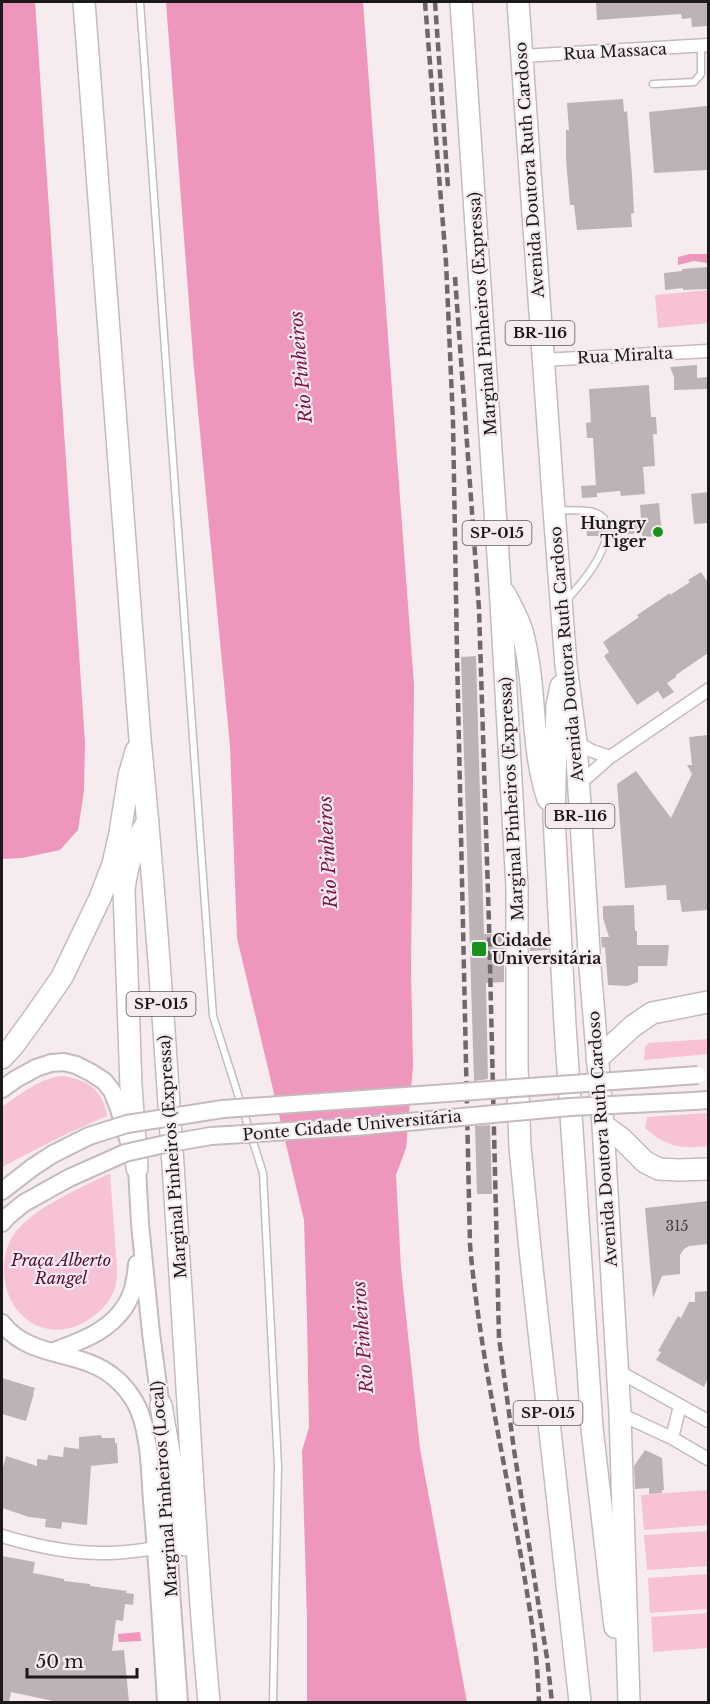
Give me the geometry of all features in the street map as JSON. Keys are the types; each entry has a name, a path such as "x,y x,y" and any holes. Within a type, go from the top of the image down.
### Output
{"highway":[{"name":"Marginal Pinheiros (Expressa)","path":"84,2 148,821 208,1702"},
{"name":"Marginal Pinheiros (Expressa)","path":"461,2 500,585 517,887 517,1066 520,1147 580,1702"},
{"name":"Avenida Doutora Ruth Cardoso","path":"518,2 542,360 566,665 576,742 603,1125 620,1414 629,1702"},
{"path":"500,585 522,632 527,656 540,772 554,817"},
{"path":"566,665 557,706 554,817 572,1142 592,1428 615,1630 629,1675"},
{"path":"2,1058 62,977 100,897 113,864 129,776 140,739"},
{"path":"137,1168 131,1086 124,890 130,856 148,821"},
{"path":"597,1059 633,1026 652,1013 708,1002"},
{"path":"603,1125 645,1162 659,1169 708,1169"},
{"path":"161,1405 185,1549 201,1619"}],"main road":[{"name":"Marginal Pinheiros (Local)","path":"2,1089 16,1078 51,1063 64,1062 90,1072 104,1081 112,1091 137,1168 151,1333 161,1405 179,1702"},
{"name":"Ponte Cidade Universitária","path":"2,1191 53,1154 89,1136 127,1124 223,1109 703,1075"},
{"name":"Ponte Cidade Universitária","path":"2,1223 8,1215 24,1203 69,1178 125,1153 165,1144 211,1136 570,1107 701,1100"},
{"path":"50,1352 93,1336 123,1311 135,1282 140,1224"},
{"path":"2,1323 22,1342 80,1359 103,1369 116,1379 132,1398 142,1418 157,1548 166,1702"}],"street":[{"name":"Rua Massaca","path":"522,56 705,46"},
{"name":"Rua Miralta","path":"542,360 708,351"},
{"path":"578,785 610,757 708,690"},
{"path":"576,742 610,757"},
{"path":"618,1371 708,1420"},
{"path":"672,1438 680,1406"},
{"path":"620,1414 672,1438 708,1459"},
{"path":"2,1536 80,1552 110,1553 157,1548"}],"lane":[{"path":"140,2 213,1016 263,1173 278,1466 273,1702"},
{"path":"653,84 694,82 701,74 705,46"},
{"path":"554,510 595,512 605,520"},
{"path":"561,608 594,567 605,545 607,535"}],"green space":[{"path":"708,290 708,323 658,328 655,295"},
{"path":"708,1039 708,1054 644,1060 645,1047 649,1043"},
{"path":"63,1076 80,1080 93,1088 102,1099 107,1116 2,1167 2,1107 38,1083"},
{"path":"708,1113 708,1146 682,1147 667,1143 645,1128 647,1117"},
{"name":"Praça Alberto Rangel","path":"110,1173 117,1268 116,1285 111,1297 98,1313 79,1325 63,1329 47,1329 33,1324 21,1315 12,1302 6,1286 4,1262 10,1241 16,1231 39,1211"},
{"path":"708,1490 708,1525 644,1530 641,1495"},
{"path":"708,1531 708,1566 647,1570 644,1535"},
{"path":"708,1574 708,1609 650,1613 648,1578"},
{"path":"708,1613 708,1648 653,1652 651,1617"}],"water":[{"path":"2,2 35,2 85,742 84,791 78,830 60,850 22,858 2,859"},
{"name":"Rio Pinheiros","path":"166,2 363,2 414,685 411,969 413,1066 406,1148 396,1175 401,1268 420,1449 467,1702 307,1702 302,1451 309,1427 304,1220 237,938 230,746 194,369"},
{"path":"708,254 708,263 694,261 678,265 678,257"},
{"path":"140,1632 141,1641 119,1642 118,1634"}],"building":[{"path":"596,2 708,2 708,26 692,27 691,18 682,19 681,14 597,20"},
{"path":"623,99 624,112 627,111 632,176 634,213 631,214 632,227 577,230 574,205 570,205 566,160 566,130 569,130 567,103"},
{"path":"708,107 708,170 654,173 649,112"},
{"path":"708,267 708,289 665,290 664,273"},
{"path":"697,365 697,378 708,377 708,389 674,390 674,377 670,367"},
{"path":"649,385 651,417 656,417 657,434 653,434 655,466 643,467 645,494 621,496 620,491 597,493 597,497 582,498 581,486 596,485 593,438 587,438 586,423 591,422 589,389"},
{"path":"708,492 708,523 694,524 691,494"},
{"path":"659,503 662,536 642,537 642,533 612,535 606,530 601,536 587,536 586,522 599,521 606,525 610,520 641,518 640,505"},
{"path":"701,572 708,583 708,653 667,683 674,692 663,699 658,691 637,705 604,656 609,652 603,642 639,617 637,615 690,582 688,580"},
{"path":"476,656 484,934 504,934 504,982 486,983 488,1079 474,1081 461,657"},
{"path":"708,735 708,910 682,912 680,900 667,900 666,885 625,888 617,784 636,771 671,818 692,774 687,765 692,765 689,737"},
{"path":"634,905 637,945 669,945 667,966 638,966 638,982 628,986 608,985 605,947 602,948 601,937 609,937 603,918 603,906"},
{"path":"530,938 548,938 548,950 530,951"},
{"path":"490,1125 492,1194 477,1194 475,1126"},
{"path":"708,1201 708,1244 689,1246 684,1249 680,1255 680,1274 662,1276 653,1298 645,1208"},
{"path":"708,1291 708,1378 704,1387 656,1360 661,1352 658,1351 678,1316 681,1318 689,1302 695,1302 695,1292"},
{"path":"2,1378 35,1388 26,1421 2,1414"},
{"path":"101,1435 102,1438 115,1438 118,1463 91,1466 87,1525 62,1522 61,1529 45,1527 46,1519 29,1517 2,1508 2,1471 6,1456 37,1466 37,1459 47,1460 48,1455 63,1457 64,1447 79,1449 79,1437"},
{"path":"645,1450 662,1458 664,1490 662,1493 649,1494 649,1488 635,1489 634,1466"},
{"path":"2,1556 35,1562 33,1573 134,1594 133,1605 125,1604 123,1621 116,1620 112,1651 124,1650 129,1702 53,1701 11,1692 9,1702 2,1702"}],"railway":[{"path":"425,2 446,262 453,421 470,1245 475,1295 491,1393 527,1590 536,1655 539,1702"},
{"path":"435,2 448,187"},
{"path":"455,277 479,609 499,1338 552,1702"}],"place":[{"name":"Hungry Tiger","path":"658,532"},
{"name":"Cidade Universitária","path":"479,949"}]}
